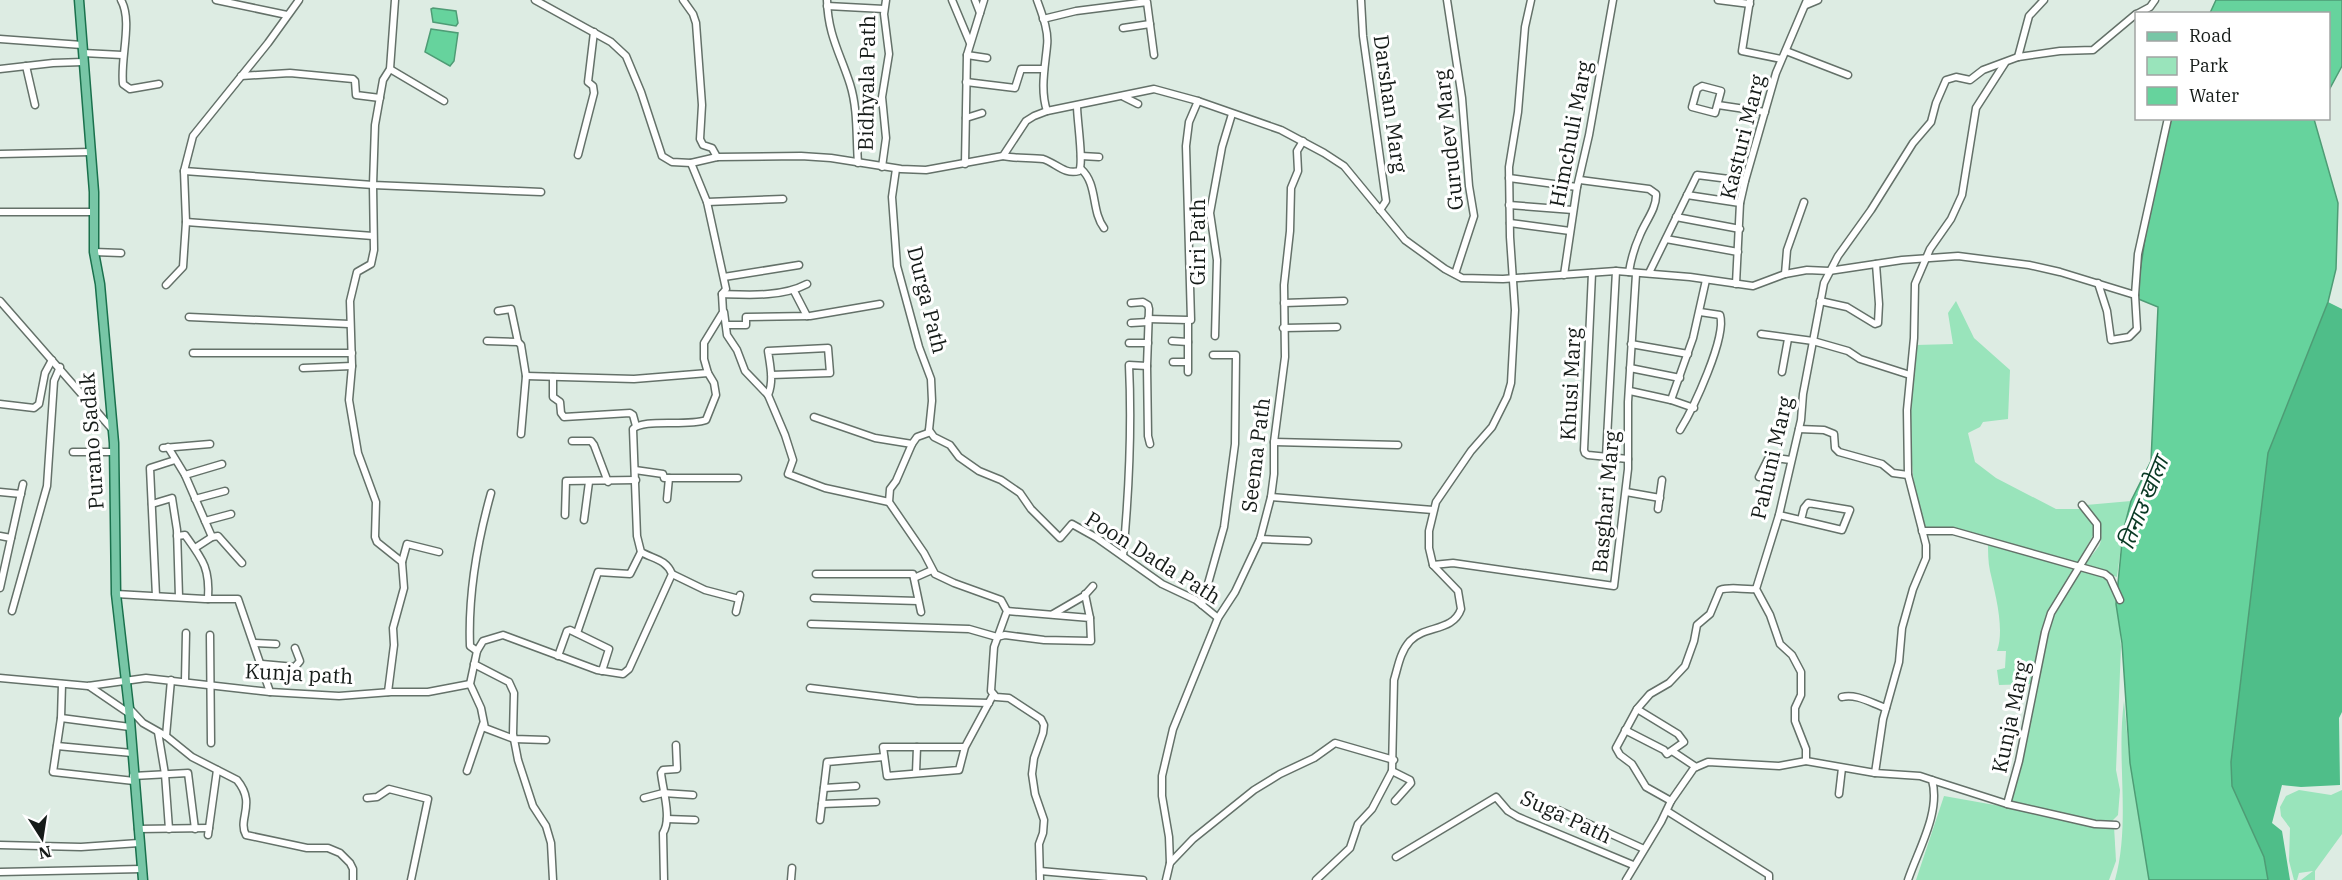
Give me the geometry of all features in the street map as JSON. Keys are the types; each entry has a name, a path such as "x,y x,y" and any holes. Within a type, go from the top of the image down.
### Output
{"main road":[{"name":"Purano Sadak","path":"79,0 91,152 94,252 100,284 113,429 116,594 144,880"}],"street":[{"path":"121,0 126,9 127,19 122,55 123,80 126,87 130,89 159,84"},
{"path":"216,0 287,15"},
{"path":"166,285 183,267 186,222 184,171 193,136 300,0"},
{"path":"395,0 390,69 383,80 375,124 374,249 371,264 357,272 350,302 352,366 349,399 358,453 376,502 375,540 402,562"},
{"path":"535,0 611,42 626,56 641,92 662,156 672,162 691,163 717,157 801,156 831,158 896,169 926,170 1004,156 1026,160 1043,159 1070,172 1081,169"},
{"path":"683,0 693,14 696,23 702,105 700,139 703,145 712,148 717,157"},
{"name":"Bidhyala Path","path":"882,167 886,138 882,97 889,54 884,9 886,0"},
{"path":"952,0 970,43"},
{"path":"975,0 980,13"},
{"path":"965,164 967,55 984,0"},
{"path":"1036,0 1043,19 1047,45 1044,61 1043,100 1047,111"},
{"name":"Darshan Marg","path":"1361,0 1363,36 1386,201 1380,210"},
{"name":"Gurudev Marg","path":"1447,0 1462,98 1469,186 1474,216 1455,274"},
{"path":"1316,880 1352,846 1358,824 1372,809 1392,771 1394,760 1392,697 1396,667 1414,637 1454,621 1461,609 1458,591 1433,565 1429,543 1433,510 1460,466 1492,427 1507,397 1511,383 1514,343 1514,279 1509,178 1522,74 1525,27 1531,0"},
{"name":"Himchuli Marg","path":"1564,275 1573,210 1613,0"},
{"path":"1718,0 1750,2 1742,51 1781,59"},
{"path":"1807,2 1818,0"},
{"path":"2018,57 2029,16 2044,0"},
{"name":"Pahuni Marg","path":"2141,12 2150,7 2155,0"},
{"path":"1043,19 1066,13 1143,1 1149,5 1154,55"},
{"name":"Kasturi Marg","path":"1736,284 1740,203 1745,181 1781,59 1807,2"},
{"path":"858,163 856,115 851,85 830,32 827,3 884,9"},
{"name":"Pahuni Marg","path":"1756,589 1779,515 1798,429 1824,283 1829,271 1913,143 1931,122 1944,82 1950,77 1970,80 1983,70 2018,57 2060,51 2093,50 2135,16"},
{"path":"1123,28 1150,24"},
{"path":"578,155 594,93 593,86 588,82 594,32"},
{"path":"0,39 83,54 122,55"},
{"path":"1786,51 1848,75"},
{"path":"0,69 83,54"},
{"path":"967,55 987,58"},
{"path":"1875,773 1886,708 1896,676 1899,644 1908,604 1926,558 1926,545 1908,475 1907,410 1914,338 1915,284 1925,258 1951,219 1962,195 1976,108 2005,63"},
{"path":"26,66 35,105"},
{"path":"390,69 444,101"},
{"path":"966,82 1015,88 1021,69 1044,69"},
{"path":"241,76 290,73 352,79 355,81 356,95 380,98"},
{"path":"1702,86 1721,91 1719,105 1714,113 1692,106 1698,89 1702,86"},
{"path":"1004,156 1026,121 1047,111 1154,89 1198,101 1281,130 1344,166 1405,240 1462,278 1514,279 1616,271 1749,286 1761,285 1785,274 1807,270 1829,271 1925,258 1958,256 2029,265 2135,295"},
{"path":"1124,97 1138,104"},
{"path":"1188,372 1188,320 1191,320 1186,146 1189,122 1198,101"},
{"path":"1719,105 1765,112"},
{"path":"1077,106 1081,169 1088,177 1098,218 1104,228"},
{"path":"966,118 982,113"},
{"name":"Giri Path","path":"1215,336 1216,260 1210,213 1222,147 1232,114"},
{"path":"2098,283 2108,311 2111,340 2129,337 2137,330 2135,295 2138,254 2168,120"},
{"name":"Seema Path","path":"1170,863 1169,837 1162,796 1162,776 1173,729 1218,618 1235,592 1260,539 1271,497 1274,442 1285,357 1283,328 1291,188 1299,171 1297,152 1303,141"},
{"path":"0,154 91,152"},
{"path":"1081,156 1099,157"},
{"path":"691,163 706,202 724,277 726,289 722,294 723,312 728,335 745,371 768,395 793,460 788,474 825,488 889,502"},
{"name":"Durga Path","path":"896,169 892,197 897,266 919,347 931,379 932,401 929,430"},
{"path":"184,171 373,185 541,192"},
{"path":"1649,273 1697,175 1745,181"},
{"path":"1509,178 1578,183"},
{"name":"Basghari Marg","path":"1433,565 1453,563 1614,586 1628,459 1633,253 1654,206 1656,194 1649,189 1578,183"},
{"path":"1687,195 1740,203"},
{"path":"706,202 783,199"},
{"path":"1785,274 1786,250 1804,202"},
{"path":"1509,205 1573,210"},
{"path":"0,212 93,212"},
{"path":"1676,217 1740,230"},
{"path":"186,222 373,236"},
{"path":"1510,223 1570,231"},
{"path":"1666,239 1738,252"},
{"path":"94,252 121,253"},
{"path":"1820,301 1847,307 1875,324 1878,323 1876,264"},
{"path":"724,277 799,265"},
{"path":"1606,457 1616,271"},
{"name":"Khusi Marg","path":"1592,273 1584,450 1588,455 1628,459"},
{"path":"1671,400 1688,354 1706,280"},
{"path":"722,294 756,295 794,291 807,284"},
{"path":"794,291 807,316"},
{"path":"0,301 113,429"},
{"path":"1284,303 1344,301"},
{"path":"1131,303 1143,302 1148,305 1148,436 1150,444"},
{"path":"726,325 746,325 746,317 807,316 880,304"},
{"path":"498,311 511,309 518,342 522,347 526,376 521,434"},
{"path":"577,633 598,572 630,574 641,552 637,536 633,429 636,426 656,423 686,424 706,420 716,395 714,383 704,359 704,343 723,312"},
{"path":"1680,430 1694,408 1717,344 1720,315 1700,312"},
{"path":"189,317 349,324"},
{"path":"1131,323 1148,320 1188,320"},
{"path":"1283,328 1337,327"},
{"path":"1761,334 1813,341 1910,375"},
{"path":"1782,372 1788,339"},
{"path":"1172,341 1188,342"},
{"path":"487,342 518,342"},
{"path":"1129,343 1148,343"},
{"path":"1631,344 1688,354"},
{"path":"768,395 771,388 768,351 828,348 830,373 771,375"},
{"path":"194,353 352,353"},
{"path":"1202,605 1224,527 1235,444 1236,355 1213,355"},
{"path":"0,404 34,408 39,404 45,374 52,360"},
{"path":"1173,362 1187,362"},
{"path":"1123,556 1130,487 1129,365 1147,366"},
{"path":"303,368 352,366"},
{"path":"12,611 46,486 54,381 60,367"},
{"path":"1630,368 1680,378"},
{"path":"526,376 634,379 708,373"},
{"path":"553,377 553,396 560,402 561,413 564,417 630,413 633,415 636,426"},
{"path":"1629,391 1671,400 1694,408"},
{"path":"814,417 875,438 912,444"},
{"path":"1798,429 1829,431 1833,434 1835,448 1839,452 1877,462 1893,473 1908,475"},
{"path":"929,430 917,437 912,444 896,481 890,489 889,502 924,553 932,570 954,583 1000,600 1007,611"},
{"name":"Poon Dada Path","path":"929,430 934,437 950,445 959,457 979,471 1002,480 1020,494 1059,538 1072,524 1097,538 1162,584 1196,600 1218,618"},
{"path":"572,441 591,441 608,482"},
{"path":"1274,442 1398,445"},
{"path":"210,444 165,447 184,475 212,537"},
{"path":"72,452 114,452"},
{"path":"1759,477 1768,459 1791,460"},
{"path":"156,596 150,468 174,460"},
{"path":"184,475 222,464"},
{"path":"635,471 663,474 664,478 738,478"},
{"path":"667,499 669,478"},
{"path":"565,515 566,481 636,480"},
{"path":"1658,509 1662,480"},
{"path":"585,520 589,482"},
{"path":"0,588 23,484"},
{"path":"0,492 21,494"},
{"path":"195,499 225,492"},
{"path":"1626,492 1660,498"},
{"path":"477,651 470,646 472,585 480,533 491,493"},
{"path":"1271,497 1433,510"},
{"path":"152,504 172,498 177,536 179,597"},
{"path":"1779,515 1842,530 1850,510 1808,503 1801,520"},
{"name":"Kunja Marg","path":"1806,761 1875,773 1920,776 2007,804 2021,753 2045,632 2051,613 2097,538 2097,524 2082,505"},
{"path":"204,521 231,514"},
{"path":"1922,531 1953,531 2110,578 2120,600"},
{"path":"177,536 185,535 202,558 209,578 208,599"},
{"path":"0,536 11,538"},
{"path":"195,548 212,537 218,536 242,563"},
{"path":"1260,539 1308,541"},
{"path":"388,692 394,645 393,628 404,588 402,562 407,544 439,552"},
{"path":"641,552 656,557 669,566 672,574 705,590 740,597 736,612"},
{"path":"914,578 932,570"},
{"path":"546,740 514,739 485,728 481,708 470,684 477,651 483,641 503,635 602,671 623,674 629,669 672,574"},
{"path":"816,574 913,574 921,612"},
{"path":"1053,614 1085,594 1093,586"},
{"path":"1626,880 1671,801 1696,767 1708,762 1779,766 1806,761 1806,749 1795,721 1795,708 1801,696 1802,672 1792,655 1780,644 1770,615 1756,589 1720,590 1710,614 1697,626 1684,666 1669,683 1650,694 1637,709 1616,748 1617,752 1632,764 1646,787 1671,801"},
{"path":"116,594 208,599 238,598 270,692"},
{"path":"811,624 969,629 997,637 1005,635 1044,640 1090,641 1090,618 1085,594"},
{"path":"814,598 918,601"},
{"path":"1007,611 1090,618"},
{"path":"993,695 991,692 992,658 1007,611"},
{"path":"558,656 567,631 577,633 609,649 602,671"},
{"path":"185,681 186,633"},
{"path":"210,635 211,743"},
{"path":"255,643 276,644"},
{"path":"262,664 295,667 300,661 295,648"},
{"path":"474,664 509,682 514,693 514,739 523,778 533,806 546,826 553,880"},
{"name":"Kunja path","path":"0,678 88,686 126,680 171,680 270,692 339,696 428,692 470,684"},
{"path":"166,736 171,680"},
{"path":"62,684 61,718 53,772 134,778 188,773 195,829"},
{"path":"88,686 166,736 192,757 237,780 248,801 243,830 246,835 307,848 328,848 340,853 353,869 353,880"},
{"path":"810,688 917,701 988,703"},
{"path":"965,747 882,747 887,776 959,770 965,747 993,695"},
{"path":"993,695 1009,698 1041,719 1044,725 1034,758 1032,774 1035,794 1044,820 1039,844 1040,880"},
{"path":"1842,697 1848,695 1886,708"},
{"path":"1625,730 1664,750 1667,754 1684,742 1682,737 1637,709"},
{"path":"61,718 130,727"},
{"path":"467,771 484,723"},
{"path":"158,732 165,774 169,829"},
{"path":"1166,880 1170,863 1193,839 1254,790 1280,774 1314,758 1330,745 1335,743 1394,760"},
{"path":"664,880 663,833 667,828 667,819 662,771 676,770 678,767 676,745"},
{"path":"57,746 132,753"},
{"path":"916,773 917,747"},
{"path":"1672,751 1696,767"},
{"path":"820,820 827,762 884,757"},
{"path":"1839,794 1842,768"},
{"path":"138,829 195,829 209,832 217,770"},
{"path":"1392,771 1410,780 1411,783 1395,801"},
{"path":"1908,880 1929,825 1935,790 1932,780"},
{"path":"824,788 856,786"},
{"path":"367,798 377,797 389,789 428,799 411,880"},
{"path":"644,798 663,793 693,795"},
{"name":"Suga Path","path":"1396,857 1496,797 1508,811 1518,817 1633,865"},
{"path":"822,804 876,802"},
{"path":"2007,804 2096,824 2116,825"},
{"path":"1556,810 1644,849"},
{"path":"1667,811 1769,875 1769,880"},
{"path":"667,819 694,820"},
{"path":"0,845 81,847 140,843"},
{"path":"791,880 792,868"},
{"path":"0,872 142,869"},
{"path":"1040,871 1143,880"}],"green space":[{"path":"1956,301 1974,338 2010,370 2008,419 1983,422 1980,427 1968,433 1975,462 1996,478 2056,509 2082,509 2094,522 2096,530 2077,564 1958,529 1923,528 1914,485 1908,422 1916,345 1953,344 1948,313"},
{"path":"2131,501 2123,532 2117,577 2084,566 2101,541 2101,529 2086,505"},
{"path":"1988,542 2075,568 2054,601 2044,626 2032,684 1999,685 1997,670 2005,668 2006,651 1997,651 2000,622 1989,568"},
{"path":"2081,569 2106,577 2118,598 2121,647 2116,770 2120,790 2118,815 2112,821 2096,821 2006,800 2020,763 2047,633 2049,634 2049,625"},
{"path":"2124,701 2130,763 2149,880 2115,880 2122,836 2121,746"},
{"path":"2299,790 2331,795 2342,790 2342,834 2315,871 2315,880 2301,880 2313,871 2299,873 2297,880 2294,880 2289,861 2290,828 2281,816 2280,807 2286,796"},
{"path":"1944,796 2114,826 2116,861 2109,880 1916,880"}],"shaded area":[{"path":"2328,302 2342,309 2340,785 2301,787 2282,785 2272,823 2282,831 2290,880 2268,880 2264,857 2232,786 2231,762 2268,453"}],"water":[{"path":"2216,0 2342,0 2342,66 2330,88 2330,12 2210,12"},
{"path":"431,9 456,11 458,23 456,26 433,22"},
{"path":"431,29 458,33 454,61 450,66 425,52"},
{"name":"तिनाउ खोला","path":"2167,120 2314,120 2338,203 2336,269 2328,302 2268,453 2231,762 2232,786 2264,857 2268,880 2149,880 2130,763 2122,643 2116,604 2123,532 2131,501 2151,461 2158,307 2136,298 2161,134"}]}
